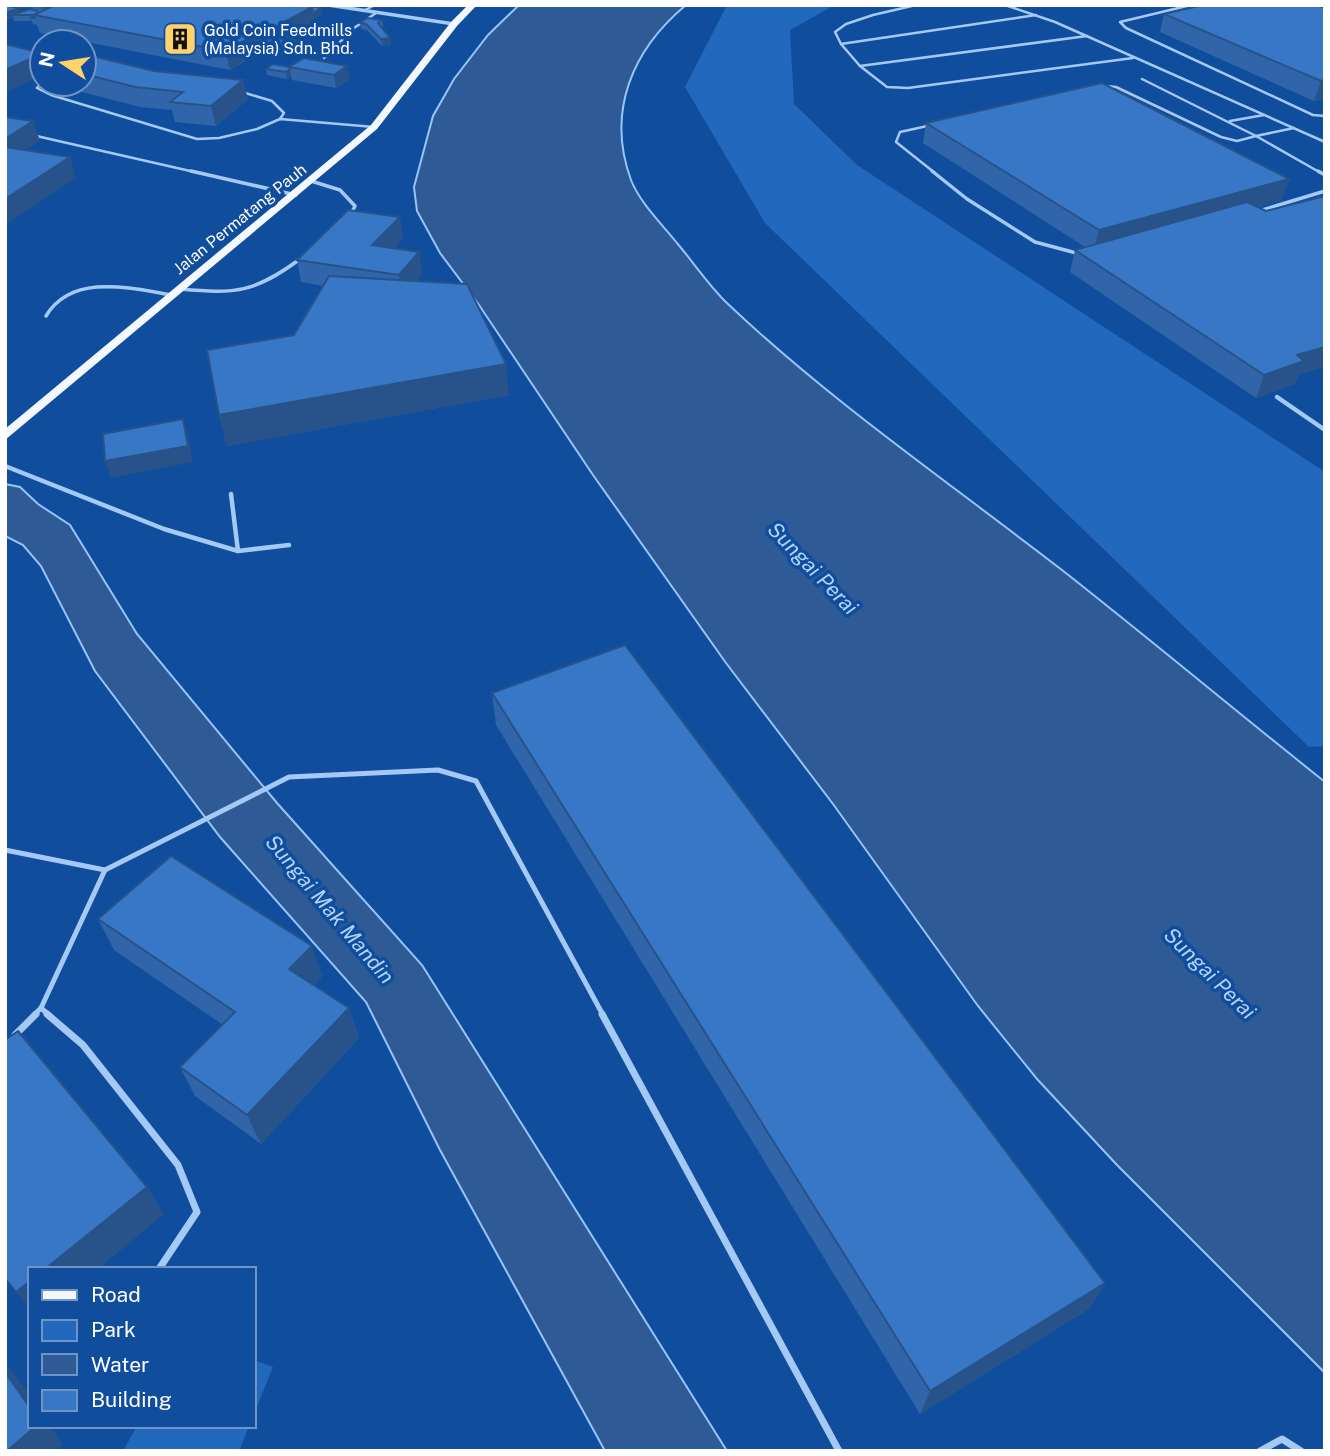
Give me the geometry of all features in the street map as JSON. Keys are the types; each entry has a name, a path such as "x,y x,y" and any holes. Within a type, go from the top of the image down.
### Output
{"main road":[{"name":"Jalan Permatang Pauh","path":"5,436 374,127 454,24 473,5"}],"street":[{"path":"328,5 454,24"}],"lane":[{"path":"363,11 374,5"},
{"path":"916,5 846,24 835,32 841,44 860,66 887,87 908,88 1133,58"},
{"path":"1005,5 1039,15 1325,142"},
{"path":"1191,5 1120,22 1126,28 1312,115 1325,116"},
{"path":"324,58 354,28 376,13"},
{"path":"841,44 1039,15"},
{"path":"860,66 1087,36"},
{"path":"1142,79 1230,121 1325,175"},
{"path":"1102,87 1116,87 1221,137 1237,141 1294,128"},
{"path":"60,98 186,138 219,138 257,129 280,118 284,113 281,107 273,102 242,92"},
{"path":"1230,121 1267,114"},
{"path":"280,118 374,127"},
{"path":"940,123 900,132 896,142 967,199 1035,242 1084,254"},
{"path":"32,135 296,195"},
{"path":"311,181 340,190 350,199 355,206 347,220"},
{"path":"1252,213 1325,191"},
{"path":"46,316 51,307 66,295 86,289 115,287 228,293 255,288 304,255"},
{"path":"1277,397 1325,430"},
{"path":"5,466 164,529 238,551 289,545"},
{"path":"231,494 238,551"},
{"path":"5,850 105,870 289,777 438,770 476,781 839,1451"},
{"path":"5,1046 41,1009 105,870"},
{"path":"41,1009 83,1045 178,1165 197,1212 160,1267"},
{"path":"1260,1451 1282,1439 1301,1451"}],"green space":[{"path":"727,5 835,5 790,30 794,104 857,165 1325,472 1325,746 1309,747 765,223 685,87"},
{"path":"256,1361 273,1367 256,1409"},
{"path":"136,1428 248,1428 239,1451 123,1451"}],"water":[{"name":"Sungai Perai","path":"519,5 686,5 651,42 638,62 623,107 621,130 624,155 635,189 708,282 728,304 807,374 1062,570 1325,782 1325,1373 1117,1165 1037,1079 978,1006 833,804 726,663 593,475 479,305 440,253 417,211 414,187 433,116 454,79 488,35"},
{"name":"Sungai Mak Mandin","path":"5,484 20,487 38,504 70,525 137,634 277,803 422,965 727,1451 605,1451 440,1150 366,1002 220,837 95,671 41,566 23,545 5,536"}],"building":[{"path":"55,5 312,7 277,26 294,29 282,35 261,32 225,51 34,15"},
{"path":"1203,5 1317,5 1325,8 1325,80 1321,81 1164,14"},
{"path":"5,6 9,6 19,8 6,13"},
{"path":"30,9 37,11 35,18 31,18 33,15 12,15"},
{"path":"367,18 382,20 378,23 390,38 381,39 366,24 360,23"},
{"path":"323,24 333,25 322,31 313,29"},
{"path":"5,44 28,50 28,60 5,70"},
{"path":"98,57 154,71 243,80 211,106 170,102 183,92 135,87 98,78"},
{"path":"304,58 347,66 334,75 289,67"},
{"path":"273,64 289,67 290,70 286,72 266,69"},
{"path":"1102,83 1289,179 1099,230 926,123"},
{"path":"5,117 33,121 5,139"},
{"path":"5,147 70,157 5,199"},
{"path":"1325,196 1325,347 1297,355 1304,361 1264,375 1075,250 1247,202 1266,211"},
{"path":"348,210 400,217 372,245 419,252 399,275 297,260"},
{"path":"329,276 467,284 506,364 219,415 207,350 294,335"},
{"path":"183,419 188,446 105,461 103,434"},
{"path":"625,645 1105,1283 930,1391 492,693"},
{"path":"171,856 312,946 289,969 349,1008 247,1115 180,1067 235,1012 98,919"},
{"path":"18,1031 147,1187 47,1267 28,1267 28,1283 16,1292 5,1278 5,1040"},
{"path":"5,1372 28,1405 28,1428 34,1428 5,1451"}],"place":[{"name":"Gold Coin Feedmills (Malaysia) Sdn. Bhd.","path":"180,39"}]}
